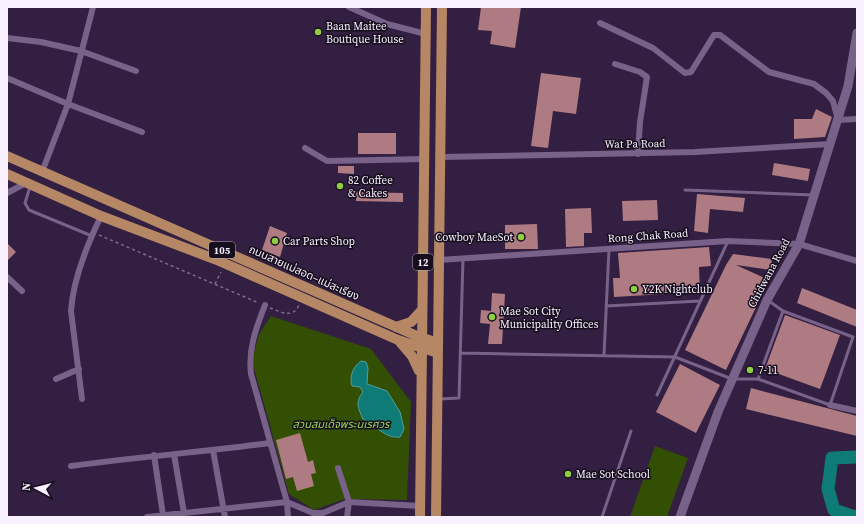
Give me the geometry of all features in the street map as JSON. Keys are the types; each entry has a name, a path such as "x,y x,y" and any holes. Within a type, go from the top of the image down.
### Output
{"main road":[{"name":"12","path":"420,517 426,10"},
{"path":"426,10 442,10"},
{"name":"12","path":"436,517 442,10"},
{"name":"ถนนสายแม่สอด–แม่สะเรียง","path":"7,156 396,327 422,343"},
{"name":"ถนนสายแม่สอด–แม่สะเรียง","path":"7,174 101,216 221,262 398,340 422,343 438,348"},
{"path":"221,250 221,262"},
{"path":"396,327 410,322 422,310"},
{"path":"398,340 412,356 422,379"}],"street":[{"path":"42,172 68,104 94,7"},
{"path":"349,7 387,24 426,34"},
{"path":"600,23 653,48 685,73 691,72 714,35 720,36 769,72 814,84 826,93 833,101 838,120 857,120"},
{"name":"Chidwana Road","path":"680,517 718,412 732,379 768,300 799,244 848,86 857,33"},
{"path":"7,38 41,42 81,51 136,71"},
{"path":"615,64 640,72 647,77 640,122 638,154"},
{"path":"7,78 68,104 142,132"},
{"name":"Wat Pa Road","path":"440,157 638,154 830,144"},
{"path":"305,148 328,161 424,158"},
{"path":"7,193 28,184"},
{"path":"82,399 71,311 72,298 93,234 101,216"},
{"name":"Rong Chak Road","path":"439,260 728,241 799,244 857,261"},
{"path":"7,277 22,291"},
{"path":"265,305 252,343 250,360 251,374 288,502 288,517"},
{"path":"56,379 79,369"},
{"path":"830,405 857,410"},
{"path":"72,466 154,455 270,443"},
{"path":"213,450 225,517"},
{"path":"174,454 184,513"},
{"path":"154,455 160,516"},
{"path":"338,468 349,502 347,517"},
{"path":"147,517 288,502 313,513 323,513 349,502 420,506"}],"lane":[{"path":"28,184 25,203 28,210 93,234"},
{"path":"685,190 814,195"},
{"path":"657,395 728,241"},
{"path":"604,355 608,249"},
{"path":"437,399 459,398 463,259"},
{"path":"460,353 675,356 732,379 758,379 830,405 853,337 783,311 768,300"},
{"path":"606,306 700,301"},
{"path":"758,379 783,311"},
{"path":"602,517 631,431"}],"path":[{"path":"93,234 288,314 297,309 302,298"},
{"path":"215,284 221,262"}],"green space":[{"name":"สวนสมเด็จพระนเรศวร","path":"271,316 371,349 411,402 407,500 345,499 314,510 289,494 252,361 259,334"},
{"path":"655,446 688,458 667,517 630,517"}],"shaded area":[{"path":"361,361 366,362 368,368 367,384 387,391 400,412 404,429 400,437 385,434 363,419 358,402 363,392 360,387 352,386 351,379 354,369"}],"building":[{"path":"481,7 521,7 515,48 490,44 492,31 478,30"},
{"path":"541,73 581,78 576,114 553,111 548,148 531,146"},
{"path":"816,109 832,117 825,137 794,139 794,119 812,119"},
{"path":"358,133 396,133 396,154 358,154"},
{"path":"774,163 810,169 808,181 772,175"},
{"path":"338,166 354,166 354,174 338,173"},
{"path":"356,192 403,193 403,202 356,201"},
{"path":"697,194 745,198 743,212 710,209 708,233 694,231"},
{"path":"657,200 658,220 623,221 622,201"},
{"path":"591,208 592,233 584,233 584,246 566,247 565,209"},
{"name":"Cowboy MaeSot","path":"537,224 538,249 505,249 505,225"},
{"name":"Car Parts Shop","path":"270,226 287,233 280,257 262,250"},
{"path":"7,243 16,252 7,261"},
{"path":"709,247 711,266 699,267 700,292 614,297 613,278 620,278 618,253"},
{"path":"733,254 772,259 771,270 736,265 769,280 726,370 685,350 726,265"},
{"path":"802,288 857,310 857,327 797,303"},
{"name":"Mae Sot City Municipality Offices","path":"492,293 505,294 502,344 488,344 490,324 480,323 481,310 491,311"},
{"path":"785,315 840,335 820,389 765,369"},
{"path":"680,364 720,385 696,433 656,412"},
{"path":"751,388 857,416 857,436 746,409"},
{"path":"300,433 308,462 313,460 316,473 311,474 314,486 297,491 293,477 286,479 276,440"}],"waterway":[{"path":"857,457 832,458 828,489 834,510 855,517 857,516"}],"place":[{"name":"Baan Maitee Boutique House","path":"318,32"},
{"name":"82 Coffee & Cakes","path":"340,186"},
{"name":"Cowboy MaeSot","path":"521,237"},
{"name":"Car Parts Shop","path":"275,241"},
{"name":"Y2K Nightclub","path":"634,289"},
{"name":"Mae Sot City Municipality Offices","path":"492,317"},
{"name":"7-11","path":"750,370"},
{"name":"Mae Sot School","path":"568,474"}]}
